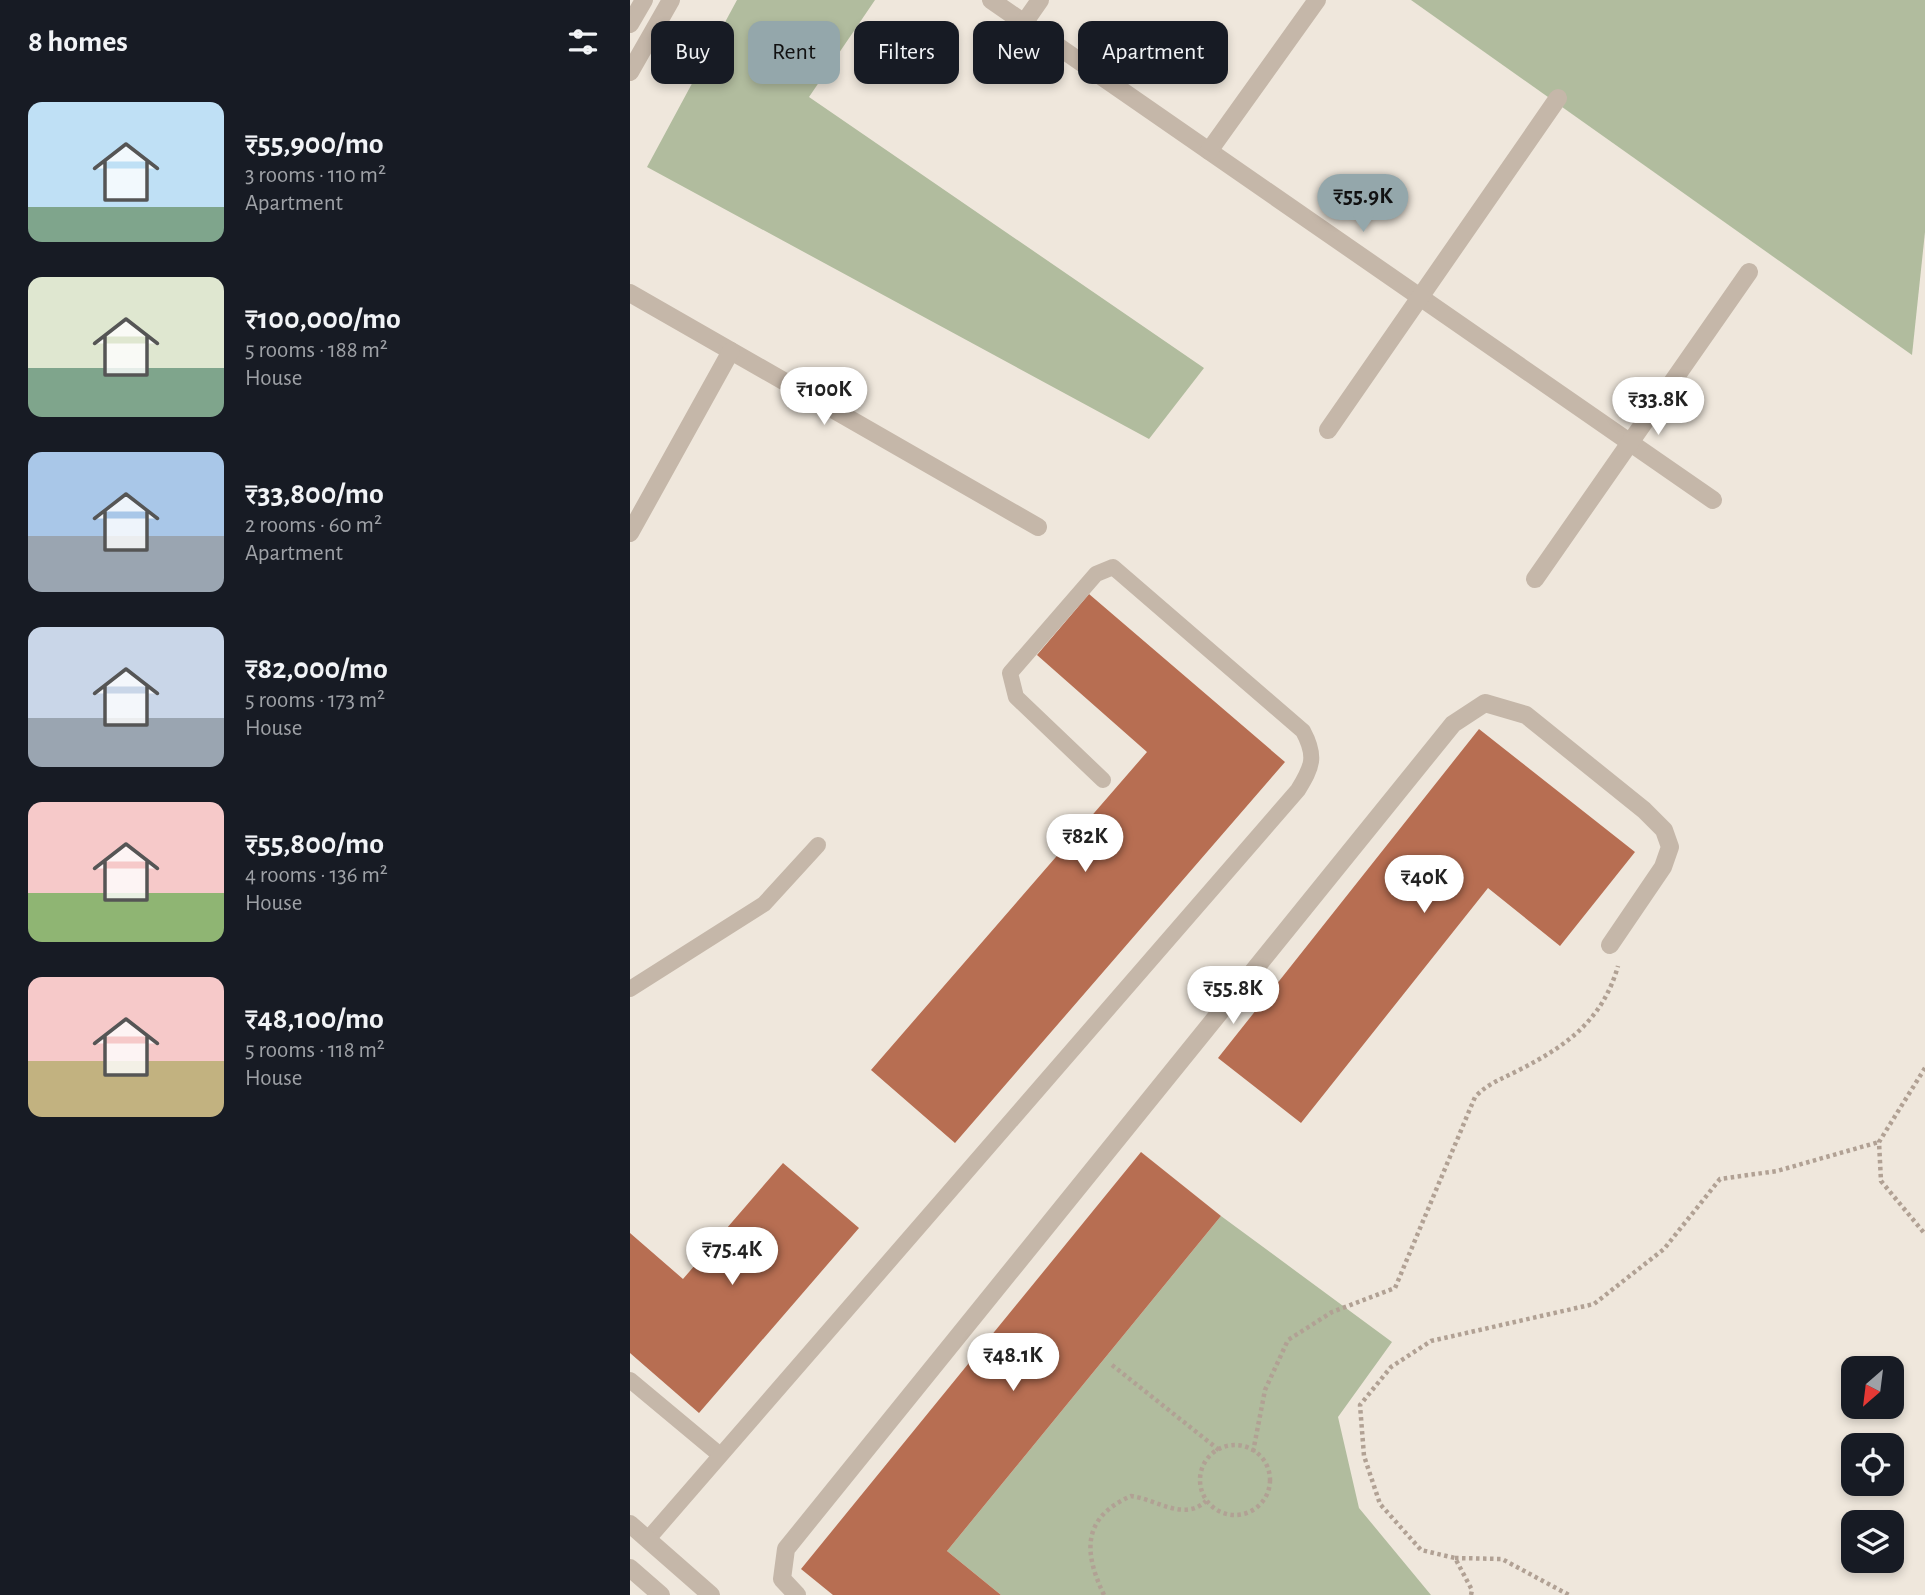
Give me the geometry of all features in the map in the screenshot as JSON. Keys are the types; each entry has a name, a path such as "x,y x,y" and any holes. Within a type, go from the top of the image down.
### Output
{"street":[{"path":"630,24 644,0"},
{"path":"630,72 671,0"},
{"path":"991,0 1021,21"},
{"path":"1025,21 1040,0"},
{"path":"1209,151 1317,0"},
{"path":"1064,51 1713,500"},
{"path":"1328,430 1558,98"},
{"path":"1535,579 1749,272"},
{"path":"630,293 1038,527"},
{"path":"630,533 732,351"},
{"path":"797,1595 782,1579 786,1549 1453,724 1469,712 1485,704 1526,715 1644,810 1664,830 1670,847 1663,867 1615,953"},
{"path":"630,1524 710,1595"},
{"path":"630,1568 661,1595"}],"lane":[{"path":"648,1538 1298,790 1310,770 1312,748 1303,731 1113,567 1096,574 1010,673 1016,697 1103,780"},
{"path":"630,989 764,904 818,845"},
{"path":"630,1380 720,1455"}],"path":[{"path":"1253,1452 1265,1390 1288,1340 1332,1312 1395,1288 1475,1097 1491,1083 1552,1051 1599,1012 1615,953"},
{"path":"1925,1068 1879,1142 1881,1181 1925,1234"},
{"path":"1569,1595 1502,1559 1455,1558 1421,1550 1380,1504 1363,1456 1360,1405 1391,1367 1431,1341 1594,1304 1664,1250 1720,1179 1777,1171 1879,1142"},
{"path":"1112,1365 1219,1450"},
{"path":"1236,1446 1253,1452 1266,1465 1269,1489 1255,1509 1231,1515 1210,1505 1200,1484 1205,1461 1219,1450 1236,1446"},
{"path":"1104,1595 1091,1564 1090,1541 1092,1530 1109,1508 1131,1496 1178,1510 1194,1509 1208,1499"},
{"path":"1455,1558 1472,1590 1471,1595"}],"green space":[{"path":"737,0 875,0 861,21 854,21 854,31 840,51 840,21 748,21 748,84 818,84 809,97 1204,368 1149,439 647,167 692,84 734,84 734,21 726,21"},
{"path":"1411,0 1925,0 1925,232 1912,355"},
{"path":"1221,1216 1392,1342 1338,1417 1359,1508 1431,1595 1001,1595 947,1551"}],"building":[{"path":"1089,594 1285,762 955,1143 871,1070 1147,752 1037,655"},
{"path":"1479,729 1635,852 1560,946 1488,888 1301,1123 1218,1058"},
{"path":"1141,1152 1221,1216 947,1551 1001,1595 833,1595 801,1569"},
{"path":"783,1163 859,1228 699,1413 630,1353 630,1233 683,1279"}]}
